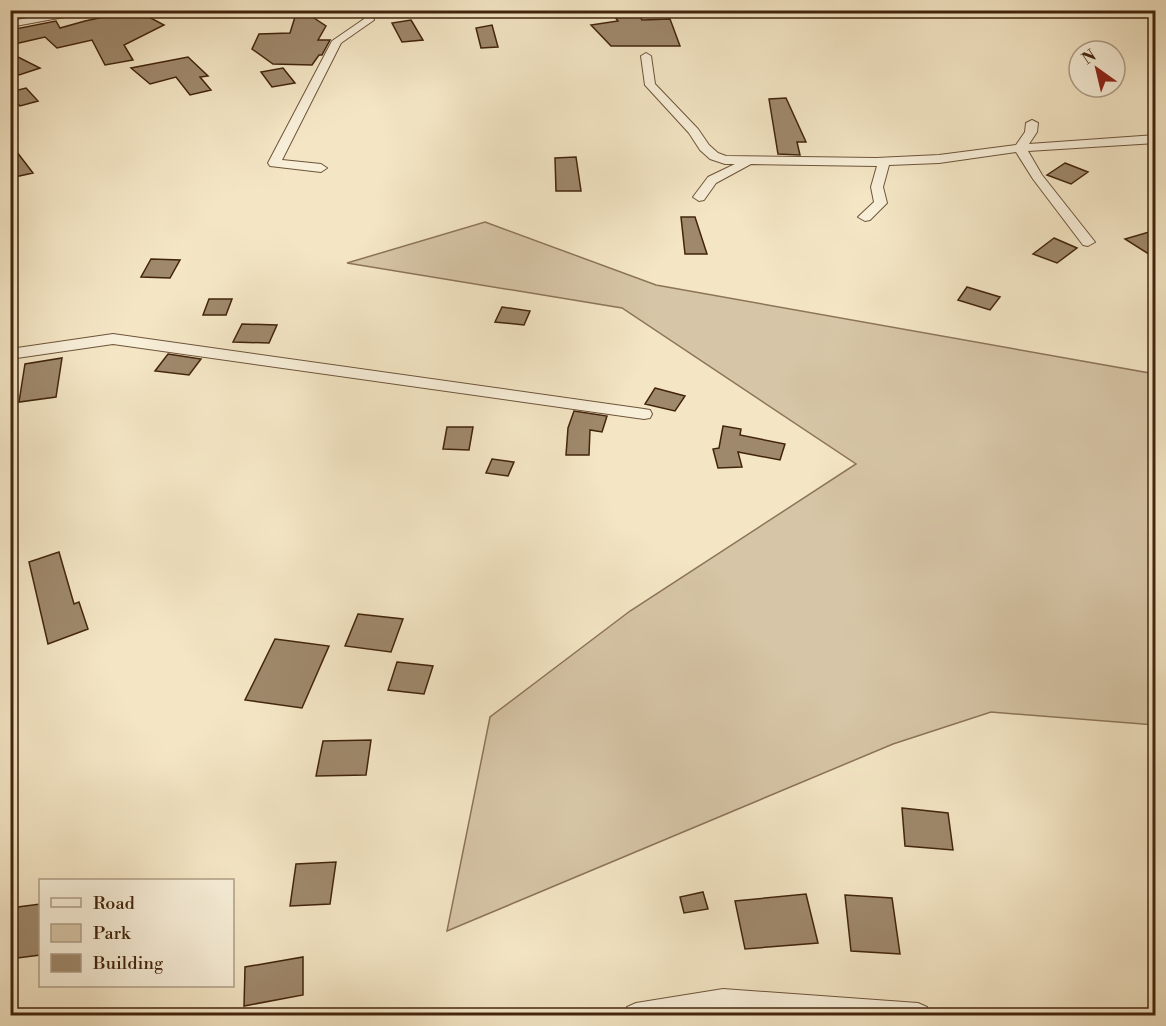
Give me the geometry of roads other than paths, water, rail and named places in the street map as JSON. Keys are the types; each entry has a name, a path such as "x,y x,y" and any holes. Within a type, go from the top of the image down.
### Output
{"street":[{"path":"10,24 97,10"},
{"path":"321,168 274,163 337,41 369,20 366,10"},
{"path":"646,56 650,85 694,131 704,147 714,156 725,160 939,159 1020,148 1155,139"},
{"path":"1020,148 1031,132 1032,123"},
{"path":"1020,148 1037,176 1088,242"},
{"path":"699,197 712,180 753,160"},
{"path":"865,217 881,203 877,187 884,161"},
{"path":"10,354 113,339 644,414"},
{"path":"636,1016 723,1002 918,1016"}]}
